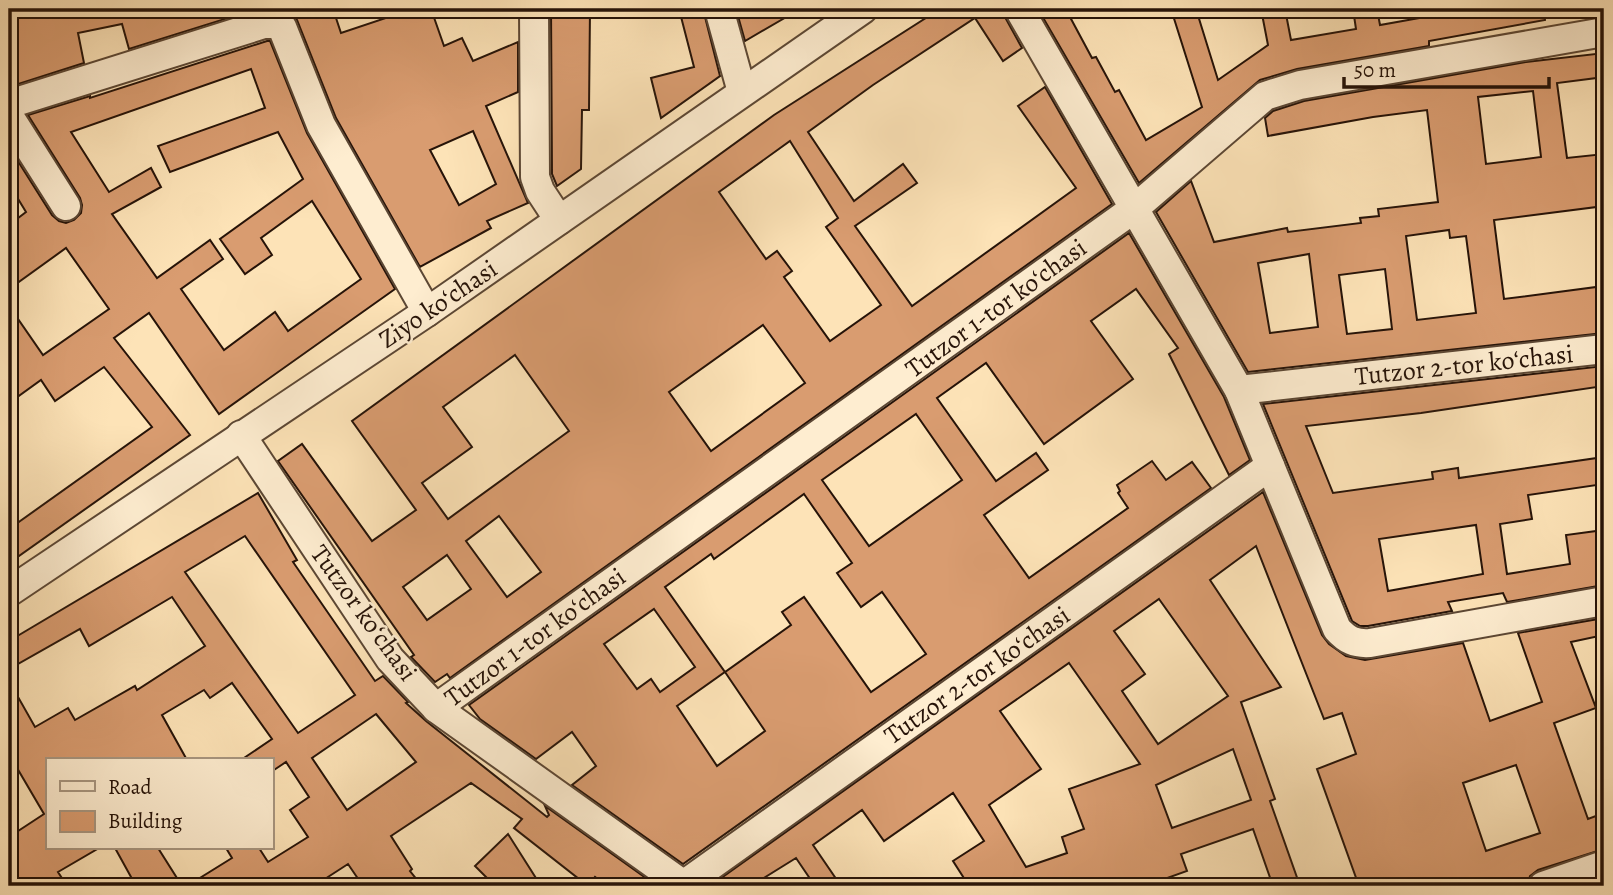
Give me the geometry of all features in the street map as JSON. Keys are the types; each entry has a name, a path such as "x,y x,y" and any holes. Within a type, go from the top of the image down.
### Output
{"street":[{"path":"534,9 535,177 540,191 559,220"},
{"path":"719,9 742,92"},
{"name":"Ziyo koʻchasi","path":"9,593 427,312 863,9"},
{"path":"1019,9 1239,390 1337,629 1353,642 1370,643 1604,601"},
{"path":"9,104 264,24 282,27 321,125 427,312"},
{"name":"Tutzor 1-tor koʻchasi","path":"436,708 1135,208 1265,96 1283,89 1604,32"},
{"path":"9,116 66,206"},
{"name":"Tutzor 2-tor koʻchasi","path":"1239,390 1604,349"},
{"name":"Tutzor koʻchasi","path":"241,435 390,659 436,708 683,885"},
{"name":"Tutzor 2-tor koʻchasi","path":"683,885 1270,466"},
{"path":"1543,886 1604,865"}],"building":[{"path":"38,9 257,9 129,49 122,24 78,33 84,63 9,87 9,16"},
{"path":"281,9 333,9 341,33 398,14 396,9 431,9 444,46 462,38 473,61 518,42 518,92 486,106 528,203 487,221 491,228 420,267 336,118 293,15","holes":["473,131 496,184 459,205 430,150"]},
{"path":"551,9 590,9 589,110 582,110 581,169 557,186 552,174"},
{"path":"679,9 703,9 720,76 661,118 651,78 694,67"},
{"path":"736,9 800,9 745,41"},
{"path":"940,9 1002,9 1022,48 1003,61 975,18 873,85 808,132 854,201 903,164 917,183 855,226 912,306 1076,188 1018,106 1045,87 1112,204 450,678 447,674 435,682 411,657 414,655 278,461 302,444 372,541 416,510 352,421 774,115","holes":["790,141 838,218 826,227 881,305 830,341 784,277 792,271 777,251 766,259 719,192","763,325 805,383 711,451 669,392","515,355 569,431 448,519 422,483 472,447 443,407","499,516 541,572 507,597 466,541","447,555 471,589 427,620 403,587"]},
{"path":"1038,9 1082,9 1070,17 1092,58 1096,57 1115,92 1119,90 1146,140 1202,107 1171,9 1196,9 1218,80 1268,45 1261,9 1285,9 1291,40 1356,29 1353,9 1377,9 1380,25 1442,14 1441,9 1544,9 1545,20 1429,41 1429,46 1297,69 1260,80 1139,183"},
{"path":"270,41 307,133 395,289 219,414 149,313 114,338 190,435 9,563 9,529 152,427 104,367 55,401 41,380 9,403 9,306 43,355 109,309 66,248 9,289 9,225 26,212 9,184 9,147 52,215 66,223 74,220 81,213 80,198 28,115","holes":["251,69 265,108 158,146 170,172 278,132 303,179 220,239 245,274 272,255 261,238 312,201 361,279 288,331 275,312 224,350 181,289 223,259 210,240 157,278 112,214 161,187 151,168 109,192 71,132"]},
{"path":"1604,53 1604,77 1557,83 1567,158 1604,154 1604,206 1494,220 1504,299 1604,286 1604,333 1248,372 1156,212 1191,181 1214,242 1287,228 1288,232 1361,223 1360,218 1379,216 1378,209 1438,202 1427,110 1268,136 1265,118 1273,111 1304,101 1526,62","holes":["1533,91 1541,157 1486,164 1478,97","1449,230 1450,238 1466,236 1476,313 1417,320 1406,236","1309,254 1318,327 1270,333 1258,263","1385,269 1392,329 1347,334 1339,275"]},
{"path":"1129,233 1224,397 1250,460 1229,475 1169,354 1178,348 1136,289 1091,321 1133,379 1044,444 986,363 937,398 996,481 1036,453 1048,470 984,515 1029,578 1128,508 1118,493 1120,491 1117,485 1152,461 1166,480 1192,462 1211,488 683,864 572,785 596,766 572,732 536,759 480,719 469,705","holes":["916,414 962,480 869,546 822,480","804,494 852,563 837,573 861,607 882,592 926,654 871,692 804,597 782,612 791,625 725,672 665,587 711,554 714,559","654,609 695,667 660,692 651,679 637,689 604,644","725,672 765,731 717,766 677,706"]},
{"path":"1604,366 1604,386 1421,413 1306,426 1333,493 1433,479 1432,472 1458,468 1459,478 1604,457 1604,484 1528,495 1532,519 1500,524 1507,574 1570,564 1566,535 1604,530 1604,585 1507,602 1503,593 1448,602 1452,611 1360,626 1352,621 1263,404","holes":["1476,525 1483,574 1388,591 1379,539"]},
{"path":"1263,492 1322,635 1329,644 1346,656 1365,660 1463,643 1490,721 1542,702 1518,633 1604,618 1604,635 1571,642 1596,708 1554,723 1588,819 1604,813 1604,849 1538,870 1530,876 1527,886 1359,886 1317,769 1356,754 1342,713 1324,719 1256,546 1210,580 1281,687 1241,702 1275,799 1270,801 1300,886 1273,886 1253,829 1181,854 1187,871 1145,886 969,886 953,861 984,841 953,793 884,841 862,810 813,845 841,886 815,886 796,858 751,886 710,886","holes":["1159,599 1228,696 1158,744 1122,691 1145,674 1114,631","1069,663 1140,764 1069,789 1084,829 1062,837 1067,853 1026,867 989,805 1041,769 1000,711","1233,749 1251,800 1172,828 1156,785","1516,765 1540,833 1486,851 1463,783"]},
{"path":"258,493 297,560 293,562 375,681 383,676 426,721 547,817 549,815 545,806 657,886 607,886 595,877 588,886 514,828 522,819 471,783 391,836 412,869 410,871 422,886 363,886 348,864 314,886 187,886 232,858 227,850 260,850 268,862 308,837 290,810 309,797 286,762 273,771 273,758 244,758 272,739 232,683 210,698 204,690 162,715 186,758 46,758 46,850 96,850 58,872 67,886 9,886 9,837 44,814 17,768 9,773 9,681 35,727 68,708 75,720 135,686 137,690 205,646 172,597 89,646 80,629 9,669 9,641","holes":["245,536 355,695 298,733 185,572","376,714 416,762 347,810 312,758"]},
{"path":"508,834 541,886 495,886 475,866"},
{"path":"116,850 159,850 182,886 136,886"}]}
